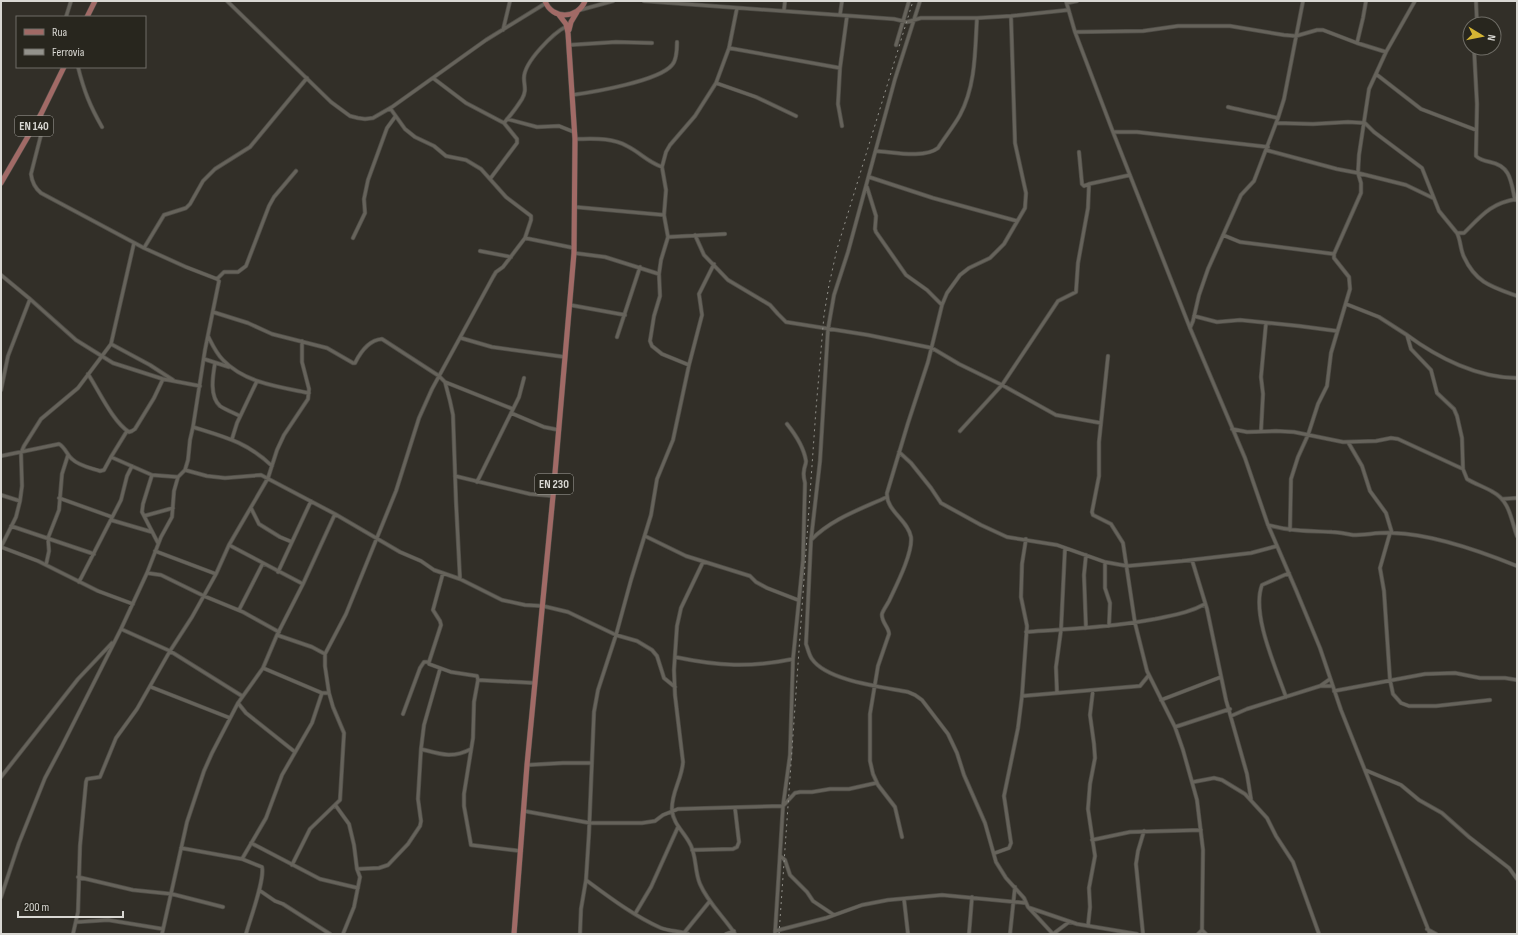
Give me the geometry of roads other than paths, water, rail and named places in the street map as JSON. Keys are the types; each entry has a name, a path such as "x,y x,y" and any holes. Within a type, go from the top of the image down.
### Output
{"main road":[{"path":"88,16 95,1"},
{"path":"545,2 554,12 559,15 566,15 579,10 586,1"},
{"name":"EN 230","path":"568,33 571,22 579,10"},
{"name":"EN 230","path":"514,934 527,765 543,606 574,251 575,139 569,44 566,26 559,15"},
{"name":"EN 140","path":"1,183 41,114 64,68"}],"street":[{"path":"66,16 71,1"},
{"path":"227,1 331,102 350,116 358,118 373,118 390,108 486,40 545,2"},
{"path":"503,30 510,1"},
{"path":"579,10 613,1"},
{"path":"644,1 784,10 894,19 907,22 921,18 977,18 1068,10"},
{"path":"784,10 785,1"},
{"path":"840,15 842,1"},
{"path":"896,45 909,1"},
{"path":"920,1 895,79 870,177 834,295 828,329 820,461 811,540 806,644 812,659 821,667 843,679 915,695 922,700 948,734 957,753 964,775 985,823 999,866 1006,878 1015,887 1028,907 1053,934 1069,922"},
{"path":"1077,1 1067,2 1075,32 1190,328 1245,458 1268,524 1320,648 1334,691 1430,934"},
{"path":"1190,328 1208,269 1241,195 1254,181 1278,118 1284,99 1303,2 1297,1"},
{"path":"1357,43 1364,18 1366,1"},
{"path":"1290,530 1291,479 1298,457 1308,435 1315,411 1328,382 1331,353 1346,304 1350,282 1349,277 1334,258 1334,254 1361,193 1361,183 1358,173 1359,155 1369,89 1386,52 1415,1"},
{"path":"1476,1 1477,16"},
{"path":"689,365 662,354 651,344 650,341 654,316 660,296 659,274 661,260 668,237 664,215 666,190 662,167 666,152 670,145 695,116 716,83 729,48 737,8"},
{"path":"842,126 838,104 840,68 847,16"},
{"path":"902,837 895,807 876,783 870,762 870,714 878,666 889,634 883,621 882,614 900,578 911,544 911,537 905,522 889,504 887,497 888,486 932,348 942,305 947,293 960,275 969,268 990,258 1004,244 1025,208 1026,201 1015,143 1011,16"},
{"path":"876,151 915,154 934,151 938,148 960,114 969,94 973,77 977,18"},
{"path":"504,123 524,95 526,84 524,78 529,63 550,39 566,26"},
{"path":"1075,32 1143,31 1178,26 1230,26 1296,36 1316,30 1323,30 1386,52"},
{"path":"569,44 616,42 652,43"},
{"path":"572,95 614,88 665,71 673,65 677,42"},
{"path":"729,48 840,68"},
{"path":"1457,233 1462,234 1485,212 1495,205 1516,200 1506,170 1502,166 1479,159 1476,156 1477,104 1474,56"},
{"path":"78,68 83,89 90,106 102,127"},
{"path":"1376,74 1421,109 1476,130"},
{"path":"144,248 164,215 186,208 207,176 215,169 250,147 307,78"},
{"path":"433,78 466,103 504,123 517,139 517,143 490,179"},
{"path":"716,83 756,97 796,116"},
{"path":"1228,107 1278,118"},
{"path":"292,865 310,829 340,802 341,798 344,738 343,729 333,707 329,693 325,666 325,654 346,614 396,491 419,418 439,376 496,272 503,267 525,238 531,220 531,216 514,204 481,169 471,163 446,156 434,146 415,137 404,129 390,108"},
{"path":"41,114 43,127 31,174 35,188 41,193 134,243 186,267 217,279"},
{"path":"353,238 365,213 364,199 368,180 387,128 396,117"},
{"path":"507,119 537,127 559,126 574,132"},
{"path":"1276,123 1364,123 1420,166 1430,186 1433,198 1439,210 1457,233 1463,255 1478,277 1487,285 1517,296"},
{"path":"1113,132 1137,132 1267,148 1337,169 1406,185 1433,198"},
{"path":"575,139 608,140 619,142 628,146 650,162 662,167"},
{"path":"1079,152 1082,184 1084,186 1130,175"},
{"path":"217,279 224,272 238,272 246,266 269,206 274,197 296,171"},
{"path":"870,177 933,198 1017,221"},
{"path":"960,431 1002,385 1058,301 1076,292 1078,263 1088,208 1089,184"},
{"path":"867,187 876,216 876,232 906,275 926,290 942,305"},
{"path":"575,207 664,215"},
{"path":"668,237 725,234"},
{"path":"695,235 702,252 731,283 770,305 786,322 868,335 932,348 959,364 1060,416 1101,424"},
{"path":"1223,235 1240,242 1334,254"},
{"path":"525,238 574,251 605,257 659,274"},
{"path":"133,604 98,591 46,565 1,547 16,517 20,501 22,486 21,453 41,419 53,408 68,398 111,344 134,243"},
{"path":"480,250 511,257"},
{"path":"580,934 581,909 586,880 590,823 594,712 598,690 616,635 653,508 657,479 673,440 689,365 702,315 699,296 714,264"},
{"path":"617,337 640,267"},
{"path":"1,275 76,340 118,366 163,379 200,386"},
{"path":"1,897 19,843 45,778 121,629 147,573 158,543 171,521 178,477 185,470 188,460 204,359 219,281 217,279"},
{"path":"1,390 8,356 30,299"},
{"path":"1346,304 1379,317 1430,352 1464,366 1505,378 1517,378"},
{"path":"570,305 624,315"},
{"path":"213,312 248,323 272,334 327,348 353,363 363,349 378,340 382,340 439,376 445,382 512,411 544,427 559,430"},
{"path":"1194,316 1217,322 1240,320 1337,331"},
{"path":"1261,430 1263,394 1261,377 1266,323"},
{"path":"1407,335 1411,349 1431,370 1437,393 1454,409 1457,416 1462,438 1463,469 1467,479 1495,493 1502,499 1510,512 1517,536"},
{"path":"208,336 222,359 231,367 267,385 309,393"},
{"path":"461,338 492,347 565,357"},
{"path":"73,934 77,922 79,891 78,877 86,780 100,777 116,738 151,687 170,651 204,596 229,545 252,508 268,478 284,435 308,399 309,393 302,362 302,341"},
{"path":"111,344 150,365 176,382"},
{"path":"1108,356 1099,442 1099,476 1092,513 1111,524 1123,543 1135,623 1149,675 1175,727 1193,782 1202,830 1204,868 1202,930 1198,934"},
{"path":"204,359 231,367"},
{"path":"215,363 212,380 215,398 225,409 240,416"},
{"path":"88,374 113,417 127,431"},
{"path":"477,482 520,397 524,378"},
{"path":"127,431 132,431 134,429 154,398 163,379"},
{"path":"232,439 240,416 257,381"},
{"path":"445,382 452,415 460,579"},
{"path":"787,424 798,440 806,460 803,474 805,483 802,560 793,659 790,756 783,806 775,932 867,904 904,899 942,895 1026,903"},
{"path":"193,427 232,439 257,452 272,466"},
{"path":"1232,428 1247,432 1261,430 1276,431 1348,442 1376,441 1391,438 1398,439 1463,469"},
{"path":"1,456 59,444 78,464 100,472 104,470 127,431"},
{"path":"1348,442 1362,466 1370,491 1386,513 1391,533 1380,568 1384,597 1390,680 1393,694 1404,705 1436,706 1490,700"},
{"path":"899,452 911,463 941,503 981,525 1013,538 1026,539 1065,548 1105,562 1127,566 1192,560 1251,553 1277,546"},
{"path":"46,565 49,551 48,538 59,510 63,469 68,455"},
{"path":"111,457 152,475 178,477"},
{"path":"79,582 121,500 127,476 132,466"},
{"path":"185,470 207,476 224,478 257,475 268,478 335,514 400,552 421,561 434,570 460,579 502,600 526,605 543,606 576,615 616,635 637,641 652,650 657,656 664,678 675,687"},
{"path":"152,475 143,504 144,516 158,543"},
{"path":"455,476 530,494 553,496"},
{"path":"1,495 20,501"},
{"path":"811,540 829,525 887,497"},
{"path":"59,498 152,532"},
{"path":"1502,499 1517,498"},
{"path":"278,572 311,501"},
{"path":"144,516 173,508"},
{"path":"252,508 259,524 266,530 292,542"},
{"path":"162,934 187,822 200,782 212,753 238,703 263,668 277,635 303,584 335,514"},
{"path":"1514,525 1517,520"},
{"path":"1268,524 1290,530 1354,535 1391,533 1434,538 1517,566"},
{"path":"11,526 94,554"},
{"path":"645,536 686,556 750,576 756,582 767,588 798,600"},
{"path":"995,853 1009,848 1010,843 1004,796 1018,728 1022,696 1026,622 1021,597 1022,564 1026,539"},
{"path":"229,545 303,584"},
{"path":"1057,693 1056,667 1061,630 1065,548"},
{"path":"155,551 216,574"},
{"path":"1086,555 1084,576 1086,628"},
{"path":"1192,560 1205,604 1221,677 1247,774 1251,799"},
{"path":"703,562 681,608 677,626 675,687 683,762 682,771 673,798 672,811 678,827 690,842 696,873 700,884 710,901 734,933 726,934"},
{"path":"1105,562 1105,588 1110,603 1109,626"},
{"path":"239,610 264,563"},
{"path":"147,573 160,574 204,596 239,610 279,632"},
{"path":"429,662 441,625 433,610 443,573"},
{"path":"1286,697 1263,629 1259,606 1262,585 1289,573"},
{"path":"1026,632 1135,623 1188,612 1205,604"},
{"path":"121,629 170,651 242,696"},
{"path":"277,635 308,645 325,654"},
{"path":"1,777 78,679 115,640"},
{"path":"675,657 703,663 733,666 773,663 793,659"},
{"path":"403,714 420,668 424,662 429,662"},
{"path":"429,662 432,666 440,669 477,676 478,680 474,702 473,738 464,794 464,806 471,845 521,850"},
{"path":"263,668 322,693 329,693"},
{"path":"357,869 379,868 388,865 408,844 420,826 421,821 418,799 420,749 424,725 440,669"},
{"path":"1334,691 1439,672 1455,673 1480,678 1505,678 1517,680"},
{"path":"1022,696 1140,686 1149,675"},
{"path":"1161,700 1221,677"},
{"path":"1231,716 1320,686 1330,679"},
{"path":"478,680 535,683"},
{"path":"1320,686 1333,686"},
{"path":"151,687 230,718"},
{"path":"1088,926 1090,907 1089,888 1095,856 1088,809 1090,784 1095,758 1090,715 1093,690"},
{"path":"242,859 266,818 282,775 312,723 322,693"},
{"path":"238,703 246,713 295,752"},
{"path":"1175,727 1230,709"},
{"path":"420,749 440,754 458,755 471,749"},
{"path":"527,765 592,763"},
{"path":"1365,770 1401,785 1419,800 1442,813 1469,837 1509,868 1517,879"},
{"path":"1193,782 1216,778 1239,790 1251,799 1267,818 1276,836 1293,862 1319,934"},
{"path":"524,811 590,823 648,823 655,821 672,811 783,806 795,794 800,792 850,789 876,783"},
{"path":"336,806 349,824 354,845 357,869 360,877 354,907 343,934"},
{"path":"692,850 733,849 737,847 739,842 735,808"},
{"path":"635,914 651,887 678,827"},
{"path":"1092,840 1130,832 1202,830"},
{"path":"1143,934 1136,864 1144,831"},
{"path":"251,843 326,881 358,888"},
{"path":"181,848 242,859 262,867 263,871 259,890 246,934"},
{"path":"780,856 785,860 790,875 807,892 813,901 834,915"},
{"path":"78,877 133,890 172,894 223,907"},
{"path":"586,880 635,914 661,928 688,934"},
{"path":"1010,934 1015,887"},
{"path":"259,890 330,934"},
{"path":"969,934 972,897"},
{"path":"904,899 908,934"},
{"path":"684,933 710,901"},
{"path":"1028,907 1069,922 1107,930 1137,934"},
{"path":"77,922 108,920 163,930"},
{"path":"1427,929 1436,934"},
{"path":"1202,930 1206,934"}],"railway":[{"path":"779,934 824,315 837,249 913,1"}]}
